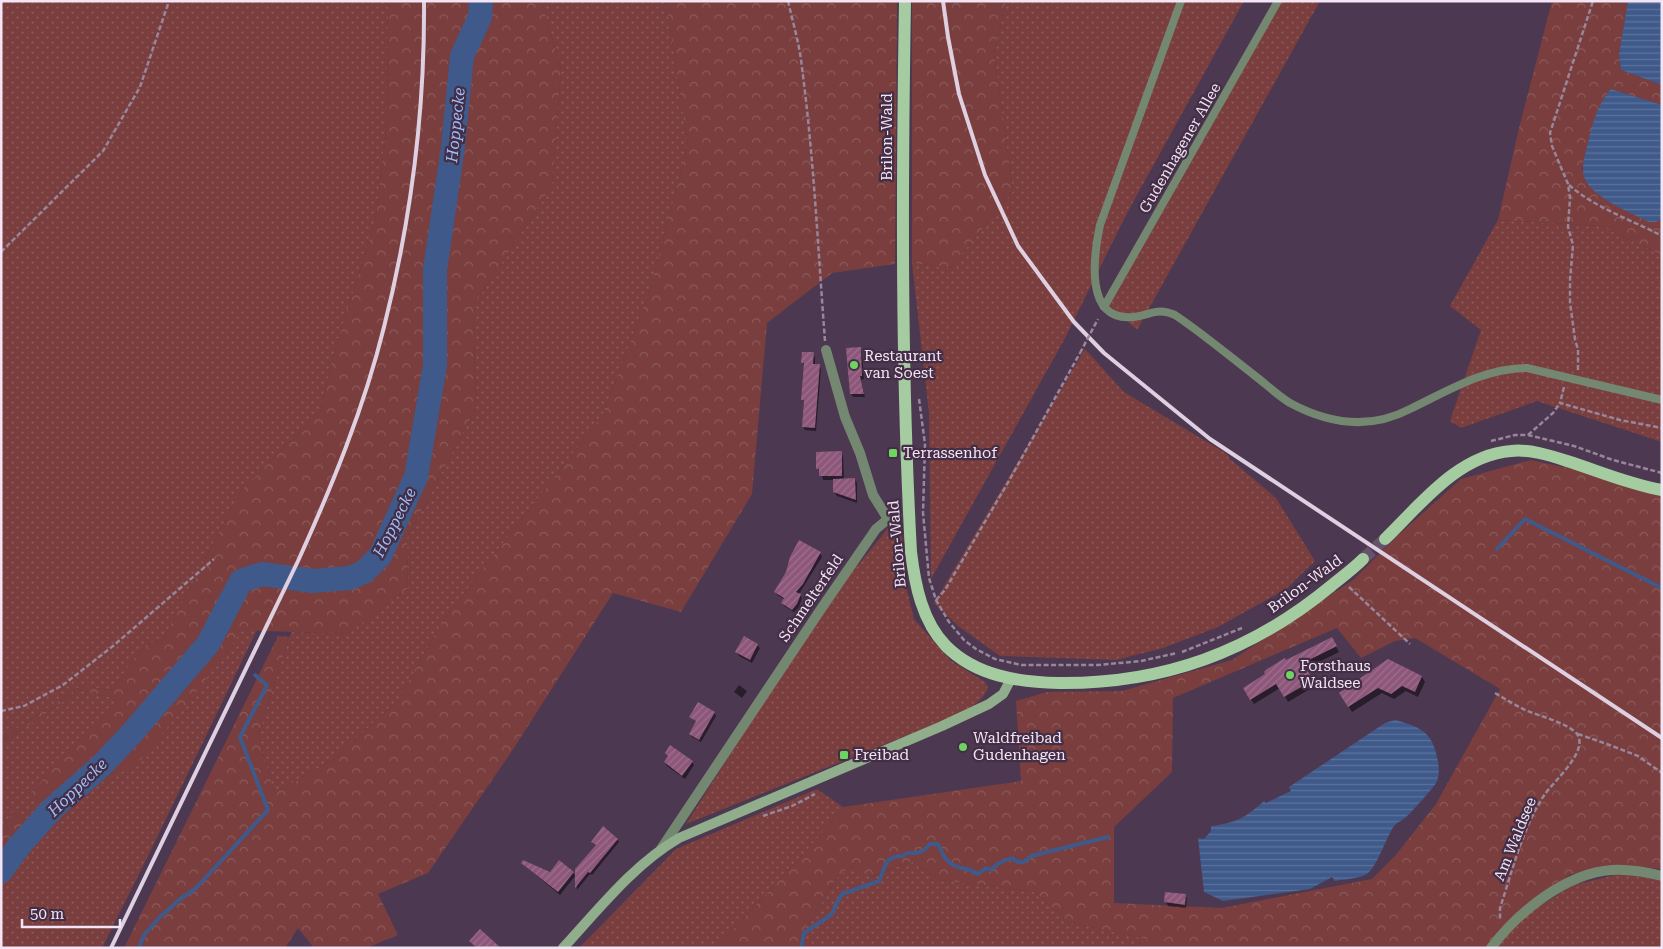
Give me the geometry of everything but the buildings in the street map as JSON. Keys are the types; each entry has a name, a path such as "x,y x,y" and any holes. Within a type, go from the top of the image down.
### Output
{"main road":[{"name":"Brilon-Wald","path":"905,1 902,226 911,552 914,574 923,609 936,633 954,653 974,667 1011,679 1045,683 1112,681 1154,674 1189,666 1224,652 1268,630 1298,612 1363,559"},
{"path":"1385,539 1444,483 1471,464 1500,452 1523,451 1543,454 1569,461 1625,482 1662,490"},
{"name":"Schmelterfeld","path":"563,948 643,864 661,849 679,838 942,726 989,704 1003,694 1011,679"}],"street":[{"name":"Schmelterfeld","path":"661,849 876,529 893,517 874,495 860,453 845,417 826,350"},
{"path":"1491,948 1500,936 1534,905 1573,880 1597,872 1611,870 1633,871 1662,876"}],"lane":[{"path":"1180,1 1100,225 1095,252 1094,276 1096,289 1104,307 1126,317 1135,317 1160,310 1175,315 1290,402 1331,420 1346,422 1368,421 1401,414 1476,378 1496,370 1510,368 1527,368 1662,400"},
{"name":"Gudenhagener Allee","path":"1104,307 1278,1"}],"path":[{"path":"1,252 103,151 140,86 169,1"},
{"path":"788,1 802,66 815,186 826,350"},
{"path":"1576,380 1578,350 1570,303 1573,245 1568,227 1570,198 1568,184 1552,146 1550,134 1593,1"},
{"path":"1568,184 1575,191 1597,204 1662,236"},
{"path":"923,609 936,600 945,590 1010,479 1098,319"},
{"path":"1528,435 1560,403 1566,377"},
{"path":"918,396 925,444 923,487 929,578 936,600 949,622 964,640 976,649 995,659 1021,665 1098,665 1150,659 1178,653 1244,627"},
{"path":"1560,403 1620,420 1662,428"},
{"path":"1,711 24,706 63,685 113,646 214,559"},
{"path":"1340,579 1410,644"},
{"path":"1495,693 1524,709 1568,727 1577,734 1638,756 1662,773"},
{"name":"Am Waldsee","path":"1500,936 1500,908 1526,833 1544,796 1576,755 1580,745 1580,739 1577,734"},
{"path":"761,817 792,806 815,794"}],"green space":[{"path":"1,1 388,1 387,123 375,222 334,353 320,411 240,492 163,640 147,644 135,657 112,690 81,686 1,739"},
{"path":"388,1 542,1 561,70 552,186 473,306 476,408 407,538 408,588 347,634 243,630 191,699 137,764 46,812 29,795 117,699 80,690 1,744 1,739 81,686 112,690 135,657 147,644 163,640 240,492 320,411 334,353 375,222 387,123"},
{"path":"542,1 666,1 688,145 649,293 602,416 444,619 398,700 334,759 275,793 258,736 289,637 292,632 347,634 408,588 407,538 476,408 473,306 552,186 561,70"},
{"path":"666,1 897,1 895,264 832,273 767,323 752,494 681,612 613,593 512,751 428,873 378,894 398,935 366,948 314,948 298,928 285,948 124,948 278,636 289,637 258,736 275,793 334,759 398,700 444,619 602,416 649,293 688,145"},
{"path":"912,1 1006,1 994,54 1013,191 950,268 912,263"},
{"path":"1006,1 1244,1 1126,215 1064,340 931,579 929,413 912,263 950,268 1013,191 994,54"},
{"path":"1276,1 1320,1 1137,330 1109,305"},
{"path":"1552,1 1628,1 1619,54 1621,70 1662,85 1662,105 1611,89 1596,118 1582,170 1662,219 1662,255 1601,226 1498,220 1519,128"},
{"path":"1498,220 1601,226 1662,255 1662,442 1537,401 1461,428 1450,421 1481,330 1450,306"},
{"path":"1085,349 1124,392 1227,454 1230,459 1276,498 1315,561 1286,589 1218,627 1163,648 1116,660 1000,656 958,626 934,603"},
{"path":"1531,460 1662,488 1662,869 1618,865 1569,875 1507,923 1487,948 1126,948 1149,940 1069,922 1035,892 940,880 911,861 870,877 850,867 839,875 807,926 802,948 716,948 818,838 843,807 1021,781 1016,701 1047,692 1122,691 1232,660 1353,580 1396,537 1461,479","holes":["1337,628 1361,658 1395,641 1415,638 1500,689 1436,804 1395,856 1372,879 1222,908 1114,903 1114,827 1172,772 1173,698"]},
{"path":"901,526 904,578 914,619 950,660 985,682 988,687 985,693 972,707 948,719 686,824 823,608 889,527"},
{"path":"243,630 257,630 102,948 1,948 1,890 41,837 13,812 1,829 1,744 80,690 118,699 30,795"},
{"path":"817,789 843,807 818,838 716,948 579,948 676,849"},
{"path":"13,812 41,837 1,890 1,829"},
{"path":"911,861 940,880 1035,892 1069,922 1150,940 1125,948 802,948 807,926 839,875 850,867 871,877"},
{"path":"1624,873 1662,881 1662,948 1496,948 1504,937 1532,911 1573,885"}],"water":[{"path":"1628,1 1662,1 1662,85 1621,70 1619,54"},
{"path":"1611,89 1662,105 1662,219 1656,222 1649,222 1608,201 1598,194 1584,178 1584,161 1592,125 1600,106"},
{"path":"1395,720 1417,727 1428,735 1435,748 1439,767 1438,777 1435,785 1417,806 1394,826 1375,864 1368,873 1356,878 1335,881 1332,877 1310,889 1223,901 1204,892 1198,838 1204,839 1211,831 1211,826 1228,823 1240,818 1264,801 1266,803 1291,791 1289,787 1385,723"}],"waterway":[{"name":"Hoppecke","path":"1,871 19,846 52,809 102,765 208,644 241,581 262,574 313,581 350,578 364,572 380,556 416,477 435,365 435,270 453,147 462,56 480,17 481,1"},
{"path":"1497,549 1525,519 1662,588"},
{"path":"139,948 144,935 158,919 196,888 268,810 240,737 267,685 255,675"},
{"path":"801,948 804,933 834,911 842,894 879,881 888,860 907,853 920,852 930,844 938,844 944,856 952,864 978,874 986,868 991,870 999,863 1012,858 1018,862 1024,862 1031,856 1108,837"}],"tunnel":[{"path":"1363,559 1385,539"}],"railway":[{"path":"111,948 298,561 335,475 367,387 394,287 409,206 419,124 424,42 424,1"},
{"path":"943,1 959,94 985,175 1018,246 1074,322 1104,353 1210,439 1662,738"}],"place":[{"name":"Restaurant van Soest","path":"854,365"},
{"name":"Terrassenhof","path":"893,453"},
{"name":"Forsthaus Waldsee","path":"1290,675"},
{"name":"Waldfreibad Gudenhagen","path":"963,747"},
{"name":"Freibad","path":"844,755"}]}
